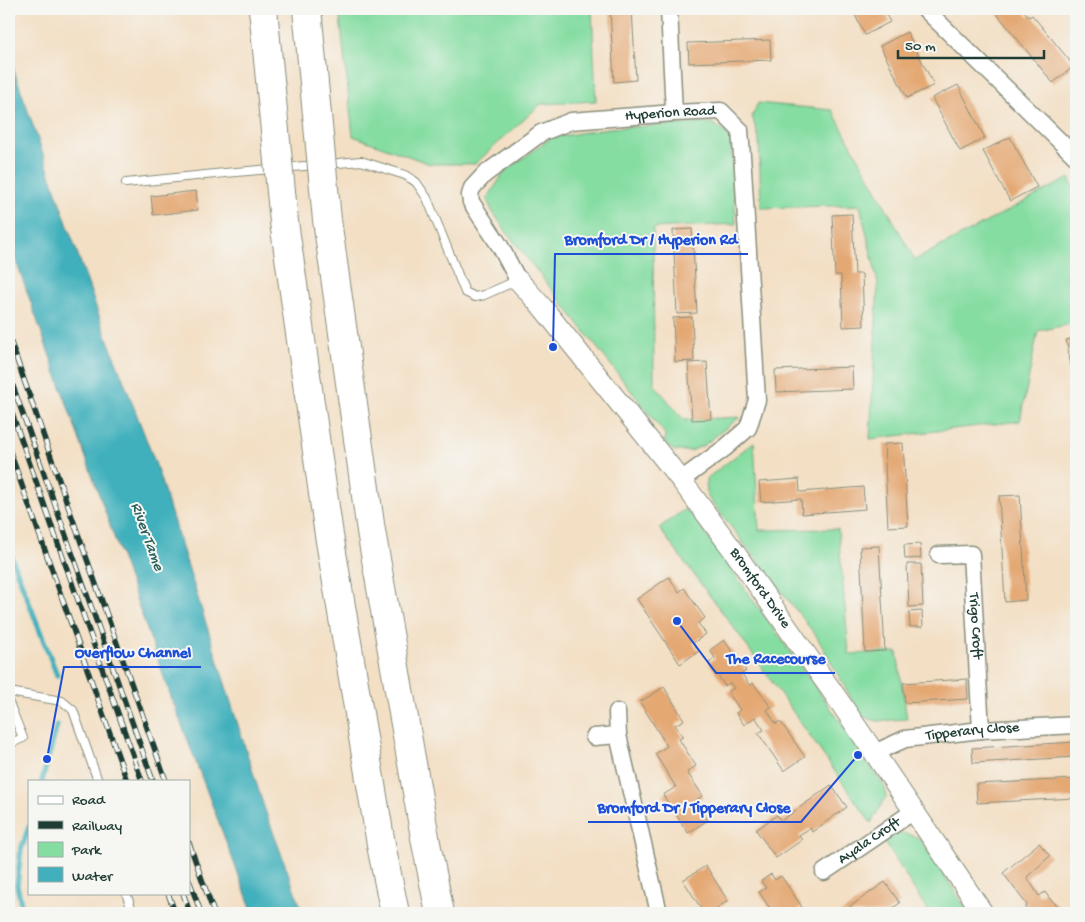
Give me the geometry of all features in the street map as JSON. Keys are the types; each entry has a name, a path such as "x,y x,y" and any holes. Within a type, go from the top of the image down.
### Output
{"highway":[{"path":"263,9 284,222 327,525 382,850 395,913"},
{"path":"307,9 327,220 371,531 440,913"}],"street":[{"path":"669,9 674,113"},
{"path":"925,9 1076,157"},
{"name":"Hyperion Road","path":"472,188 486,174 541,133 571,121 722,111 740,130 757,400 748,428 720,452 682,480"},
{"name":"Bromford Drive","path":"472,188 471,202 500,246 518,280 682,480 839,700 983,913"},
{"name":"Trigo Croft","path":"939,555 971,554 982,730"},
{"path":"617,712 618,735 659,913"},
{"name":"Tipperary Close","path":"874,753 905,739 982,730 1076,725"},
{"path":"594,737 618,735"},
{"name":"Ayala Croft","path":"824,872 914,811"}],"lane":[{"path":"126,183 361,162 405,176 416,182 427,198 465,292 475,296 484,295 518,280"},
{"path":"9,692 62,702 74,710 98,780"},
{"path":"9,703 23,738 9,744"},
{"path":"126,894 133,913"}],"green space":[{"path":"339,9 592,9 596,101 541,104 475,164 430,164 353,136"},
{"path":"758,103 832,110 915,260 1069,178 1076,193 1076,323 1038,331 1020,421 870,439 878,283 860,205 761,208 759,139 752,116"},
{"path":"712,123 726,133 731,143 736,224 653,228 654,384 684,420 740,417 704,445 691,451 675,451 665,444 665,434 508,234 492,211 487,199 505,171 551,138 608,128"},
{"path":"754,442 759,530 838,529 849,654 897,652 907,719 877,721 861,716 817,637 707,496 706,479"},
{"path":"685,509 692,515 837,717 885,788 886,797 871,823 737,632 659,528"},
{"path":"900,833 908,834 921,840 969,913 929,913 884,841"}],"water":[{"name":"River Tame","path":"9,56 103,327 155,462 264,807 303,913 253,913 167,686 9,241"}],"building":[{"path":"610,9 632,9 636,80 614,82"},
{"path":"852,9 883,9 890,22 865,35"},
{"path":"993,9 1022,9 1029,17 1032,15 1074,66 1053,83"},
{"path":"907,32 934,85 907,98 880,46"},
{"path":"770,40 771,60 689,63 688,43"},
{"path":"958,85 985,138 960,151 932,98"},
{"path":"1010,137 1037,187 1010,201 983,151"},
{"path":"196,191 198,210 153,215 151,196"},
{"path":"852,214 855,274 862,274 864,326 843,327 841,275 835,275 832,215"},
{"path":"692,229 697,313 677,314 673,230"},
{"path":"692,317 694,361 675,362 673,318"},
{"path":"1076,338 1076,387 1075,387 1066,340"},
{"path":"707,362 711,419 692,420 688,363"},
{"path":"852,367 853,389 776,392 775,370"},
{"path":"903,443 908,526 888,527 884,444"},
{"path":"799,479 800,492 863,487 865,509 802,514 801,499 761,502 759,482"},
{"path":"1020,495 1026,600 1005,602 999,496"},
{"path":"920,544 921,558 905,559 904,545"},
{"path":"879,546 885,651 865,652 860,547"},
{"path":"907,564 921,564 923,606 909,607"},
{"path":"669,577 679,592 684,588 705,618 698,623 706,634 693,643 699,651 680,664 637,599"},
{"path":"922,611 923,627 910,627 909,612"},
{"path":"724,640 746,671 742,674 750,686 753,683 771,707 767,710 776,724 780,721 805,757 784,771 758,733 764,730 755,717 744,725 736,713 740,710 728,692 734,688 730,683 725,686 709,663 715,658 710,650"},
{"path":"967,679 968,699 905,703 903,683"},
{"path":"664,687 684,720 675,725 683,737 679,739 696,766 687,772 703,796 696,800 708,820 688,833 663,795 676,787 655,754 667,746 640,702"},
{"path":"1076,742 1076,757 973,763 972,748"},
{"path":"1076,779 1076,798 977,803 976,784"},
{"path":"831,785 847,807 812,832 810,828 799,835 802,840 776,858 756,830 777,815 781,821"},
{"path":"1039,843 1050,856 1027,877 1039,896 1045,892 1050,899 1067,913 1029,913 1025,908 1027,905 1003,873"},
{"path":"706,866 728,901 717,908 720,913 704,913 683,880"},
{"path":"771,874 775,880 781,876 802,907 798,909 801,913 773,913 759,892 766,888 761,881"},
{"path":"885,882 900,903 886,913 841,913"}],"waterway":[{"path":"9,551 57,675"},
{"path":"42,780 57,725"},
{"path":"23,913 17,885 21,850 28,830"}],"railway":[{"path":"9,337 166,780"},
{"path":"9,375 153,780"},
{"path":"9,405 142,780"},
{"path":"9,449 127,780"},
{"path":"190,846 214,913"},
{"path":"190,883 201,913"},
{"path":"168,894 175,913"},
{"path":"183,894 190,913"}],"place":[{"name":"Bromford Dr / Hyperion Rd","path":"553,347"},
{"name":"The Racecourse","path":"677,621"},
{"name":"Bromford Dr / Tipperary Close","path":"858,755"},
{"name":"Overflow Channel","path":"47,759"}]}
